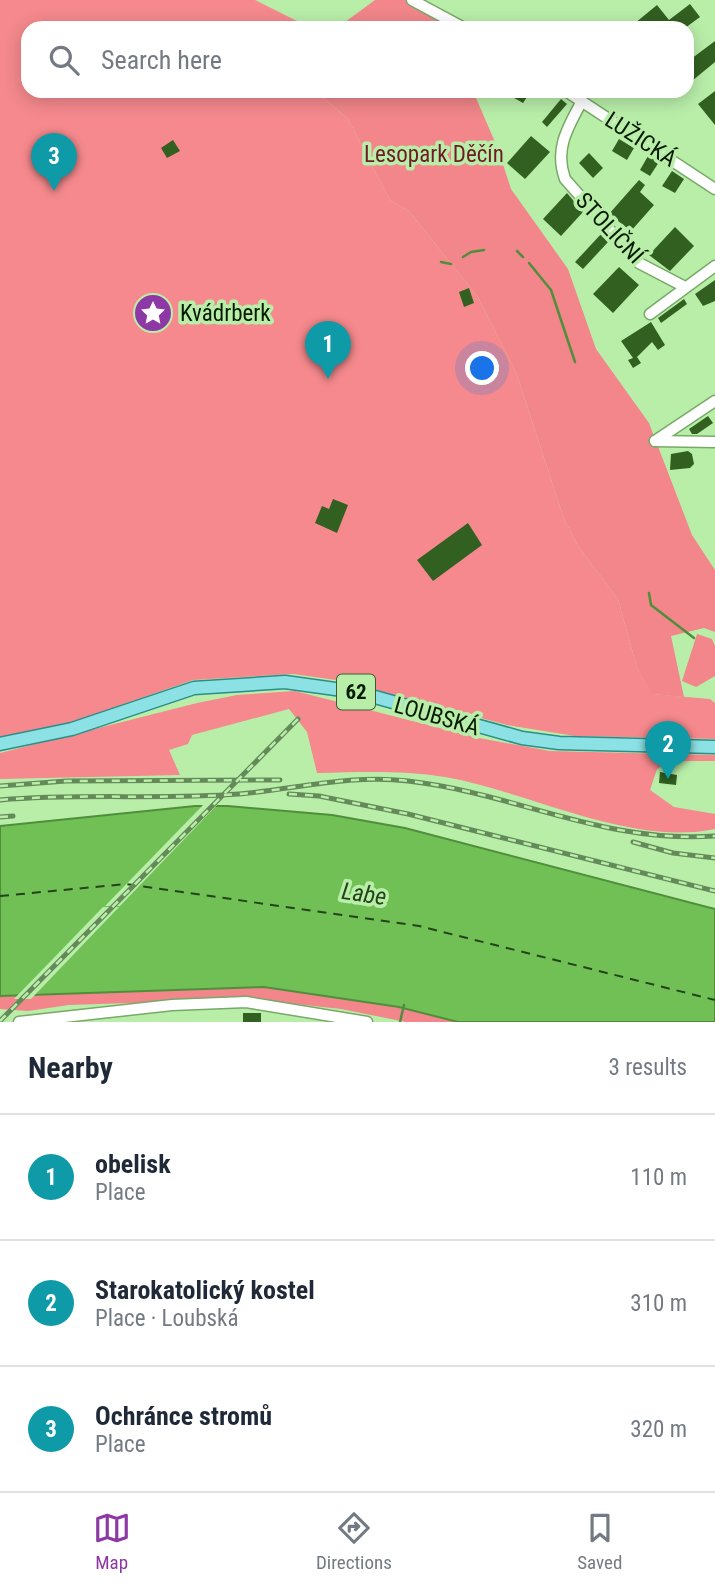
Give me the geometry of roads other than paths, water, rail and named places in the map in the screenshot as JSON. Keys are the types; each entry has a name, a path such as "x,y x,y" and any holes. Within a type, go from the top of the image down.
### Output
{"main road":[{"name":"LOUBSKÁ","path":"0,744 72,729 194,688 285,682 357,692 522,738 559,743 715,747"}],"street":[{"path":"412,0 451,21"},
{"name":"LUŽICKÁ","path":"577,98 715,189"},
{"name":"STOLIČNÍ","path":"582,101 559,150 558,162 565,179 615,239 639,263 665,279 685,287"},
{"path":"650,314 715,266"},
{"path":"715,401 655,441 715,442"},
{"path":"19,1022 145,1007 246,1002 368,1022"}],"water":[{"name":"Labe","path":"195,806 228,806 332,815 405,828 715,909 715,1022 458,1022 399,1007 264,987 0,996 0,826"}],"waterway":[{"path":"463,257 471,252 484,250"},
{"path":"517,251 523,257"},
{"path":"441,262 451,264"},
{"path":"529,263 551,290 575,362"},
{"path":"649,593 651,605 694,638"},
{"path":"400,1022 404,1005"}],"railway":[{"path":"0,1021 298,719"},
{"path":"0,800 209,796 387,779 447,787 635,832 715,836"},
{"path":"0,786 66,781 280,780"},
{"path":"289,794 319,796 408,814 715,891"},
{"path":"0,817 13,816"},
{"path":"633,842 673,853 715,858"}],"place":[{"name":"Ochránce stromů","path":"54,191"},
{"name":"Kvádrberk","path":"153,313"},
{"name":"obelisk","path":"328,379"},
{"name":"Starokatolický kostel","path":"668,779"}],"park label":[{"name":"Lesopark Děčín","path":"434,154"}]}
